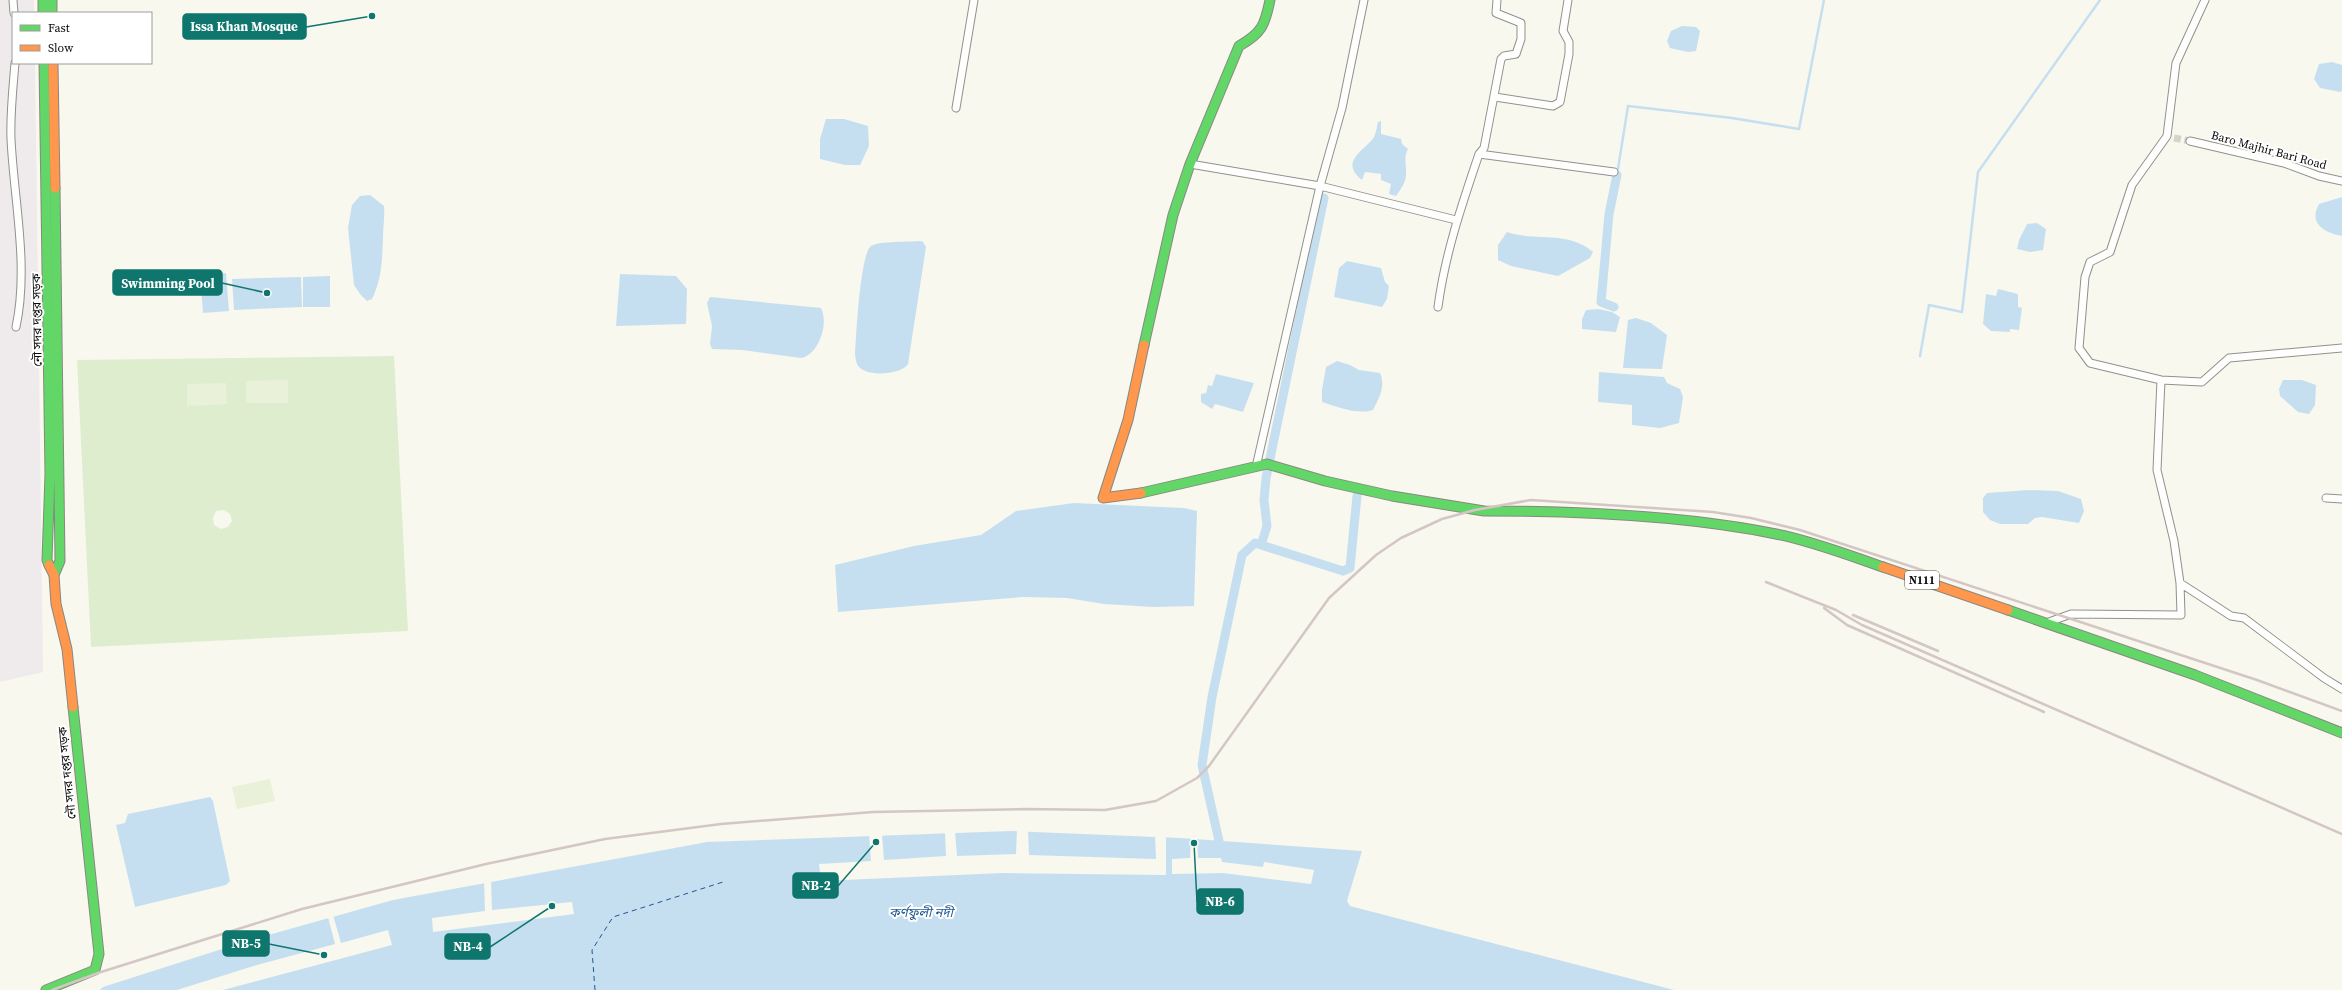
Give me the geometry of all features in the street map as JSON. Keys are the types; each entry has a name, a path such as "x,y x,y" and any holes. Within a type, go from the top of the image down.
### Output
{"main road":[{"path":"43,0 43,12"},
{"path":"52,0 52,12"},
{"path":"1256,467 1168,485 1138,494 1103,498 1128,420 1164,252 1173,215 1190,164 1239,46 1256,37 1265,23 1270,0"},
{"name":"নৌ সদর দপ্তর সড়ক","path":"44,64 50,474 47,560 54,575 56,604 67,649 99,954 95,970 46,990"},
{"name":"নৌ সদর দপ্তর সড়ক","path":"53,64 60,506 60,560 54,575"},
{"name":"N111","path":"1256,467 1269,464 1325,482 1392,496 1484,511 1538,511 1661,518 1777,534 1874,564 2048,623 2195,675 2342,733"}],"street":[{"path":"12,0 14,12"},
{"path":"956,108 974,0"},
{"path":"1256,467 1320,186 1342,108 1364,0"},
{"path":"1438,307 1442,279 1456,220 1479,154 1484,148 1495,97 1501,59 1504,56 1516,54 1521,39 1521,23 1518,20 1496,13 1497,0"},
{"path":"1495,97 1553,106 1560,102 1569,54 1569,42 1564,31 1568,0"},
{"path":"2205,0 2176,63 2170,137 2132,185 2110,252 2090,262 2085,277 2079,348 2090,362 2161,380 2202,382 2229,358 2342,348"},
{"path":"15,64 11,138 21,266 20,308 16,327"},
{"name":"Baro Majhir Bari Road","path":"2190,141 2284,163 2319,176 2342,181"},
{"path":"1479,154 1614,172"},
{"path":"1190,164 1320,186 1456,220"},
{"path":"2048,623 2072,614 2181,615 2180,583 2174,541 2156,470 2161,380"},
{"path":"2326,498 2342,500"},
{"path":"2180,583 2231,616 2244,618 2324,678 2342,688"}],"shaded area":[{"path":"0,0 34,0 34,12 12,12 12,64 35,64 43,672 0,682"}],"green space":[{"path":"394,356 408,631 91,647 77,360","holes":["224,510 230,514 232,521 228,527 221,529 214,525 213,518 216,511"]},
{"path":"288,380 288,403 246,403 246,381"},
{"path":"226,383 227,404 187,406 187,384"},
{"path":"270,779 275,801 237,809 232,787"}],"water":[{"path":"1682,26 1696,27 1700,31 1696,51 1688,52 1670,48 1667,41 1671,31"},
{"path":"2332,62 2342,65 2342,91 2340,92 2320,88 2314,79 2319,64"},
{"path":"826,119 844,119 868,126 869,146 860,165 845,165 820,159 820,139"},
{"path":"1381,121 1381,134 1401,139 1402,144 1408,149 1406,156 1405,179 1396,196 1389,194 1391,184 1381,180 1381,174 1365,172 1362,180 1355,173 1353,167 1353,161 1356,156 1374,137 1378,122"},
{"path":"370,195 384,206 384,214 380,277 372,299 367,301 354,285 348,228 352,205 360,196"},
{"path":"2342,197 2342,236 2335,235 2324,230 2317,222 2315,217 2319,204"},
{"path":"2037,223 2046,229 2043,250 2030,252 2017,249 2019,240 2027,224"},
{"path":"1507,232 1518,235 1573,241 1583,245 1593,252 1590,258 1558,276 1511,266 1498,260 1498,245"},
{"path":"923,242 926,247 908,364 899,371 892,372 877,373 863,370 857,364 855,355 859,297 867,252 871,246 875,244"},
{"path":"1347,261 1381,268 1385,282 1389,286 1387,299 1382,307 1334,297 1339,268"},
{"path":"226,273 229,311 203,313 200,275"},
{"path":"620,274 676,276 687,289 686,324 616,326"},
{"path":"330,276 330,307 303,307 303,277"},
{"path":"301,277 302,307 234,310 232,279"},
{"path":"1998,289 2018,294 2018,307 2022,308 2019,330 2010,329 2010,332 1991,331 1983,324 1986,294 1996,296"},
{"path":"710,297 821,308 824,322 821,338 813,351 807,356 801,358 742,350 712,349 710,344 712,326 707,303"},
{"path":"1598,309 1612,312 1620,317 1616,332 1582,329 1582,319 1586,310"},
{"path":"1636,318 1651,323 1667,335 1662,369 1623,368 1628,320"},
{"path":"1337,361 1350,365 1359,370 1380,373 1382,378 1382,388 1373,410 1361,412 1354,411 1322,402 1322,390 1326,367"},
{"path":"1599,372 1664,377 1667,383 1680,389 1683,397 1679,423 1660,428 1632,425 1632,405 1598,402"},
{"path":"1216,374 1254,383 1243,412 1215,404 1212,409 1201,402 1201,394 1206,393 1208,385 1212,386"},
{"path":"2283,380 2302,380 2316,385 2315,405 2309,414 2298,412 2280,396 2279,389"},
{"path":"2029,490 2058,491 2081,499 2084,511 2079,523 2042,517 2035,518 2028,524 2000,524 1990,520 1983,512 1983,498 1987,493"},
{"path":"1074,503 1184,508 1197,511 1194,606 1153,607 1104,604 1067,598 1023,597 838,612 835,565 914,546 981,535 1016,511"},
{"path":"210,797 213,801 230,881 226,885 135,907 116,825 125,823 128,814"},
{"name":"কর্ণফুলী নদী","path":"1011,831 1180,838 1362,851 1347,901 1350,906 1674,990 100,990 103,987 247,941 393,900 707,842"}],"pier":[{"path":"1017,829 1028,830 1029,855 1156,859 1155,834 1166,835 1166,875 1003,873 821,881 819,864 871,861 869,834 882,834 884,860 946,856 945,832 955,831 957,856 1016,854"},
{"path":"1191,836 1197,837 1198,858 1221,858 1222,862 1263,867 1264,862 1314,870 1311,884 1223,873 1172,874 1172,859 1190,858"},
{"path":"491,880 492,910 572,902 574,914 433,932 432,918 485,911 484,881"},
{"path":"333,915 341,943 388,930 392,945 223,990 177,990 257,965 335,944 328,917"}],"waterway":[{"path":"1617,175 1628,106 1732,118 1799,129 1824,0"},
{"path":"1920,356 1929,305 1962,312 1978,172 2100,0"},
{"path":"1614,307 1601,302 1609,214 1617,175"},
{"path":"1261,545 1267,526 1264,500 1266,478 1324,198"},
{"path":"1218,851 1219,841 1202,765 1212,697 1242,555 1255,543 1343,571 1350,568 1357,496"}],"ferry route":[{"path":"595,990 592,950 613,917 723,882"}],"tunnel":[{"path":"2174,138 2190,141"}],"railway":[{"path":"52,990 101,972 302,909 486,864 605,839 721,824 873,812 1025,809 1105,810 1156,801 1197,778 1209,766 1329,598 1376,555 1401,538 1442,519 1475,510 1531,500 1713,512 1751,518 1800,530 2257,680 2342,711"},
{"path":"1766,582 1836,610 1862,625 2342,834"},
{"path":"1824,608 1847,625 2044,712"},
{"path":"1853,615 1938,651"}],"traffic: fast":[{"path":"43,0 43,12"},
{"path":"52,0 52,12"},
{"path":"1144,345 1173,215 1190,164 1239,46 1253,37 1261,28 1270,0"},
{"path":"44,64 50,474 47,560 49,565"},
{"path":"54,575 60,561 55,188"},
{"path":"1141,493 1267,464 1325,481 1392,496 1484,511"},
{"path":"1484,511 1594,513 1704,522 1802,540 1883,567"},
{"path":"2008,610 2195,675 2342,733"},
{"path":"46,990 95,970 99,954 73,707"}],"traffic: slow":[{"path":"53,64 55,188"},
{"path":"1141,493 1103,498 1128,420 1144,345"},
{"path":"49,565 54,575 56,604 67,649 73,707"},
{"path":"1883,567 2008,610"}],"place":[{"name":"Issa Khan Mosque","path":"372,16"},
{"name":"Swimming Pool","path":"267,293"},
{"name":"NB-2","path":"876,842"},
{"name":"NB-6","path":"1194,843"},
{"name":"NB-4","path":"552,906"},
{"name":"NB-5","path":"324,955"}]}
